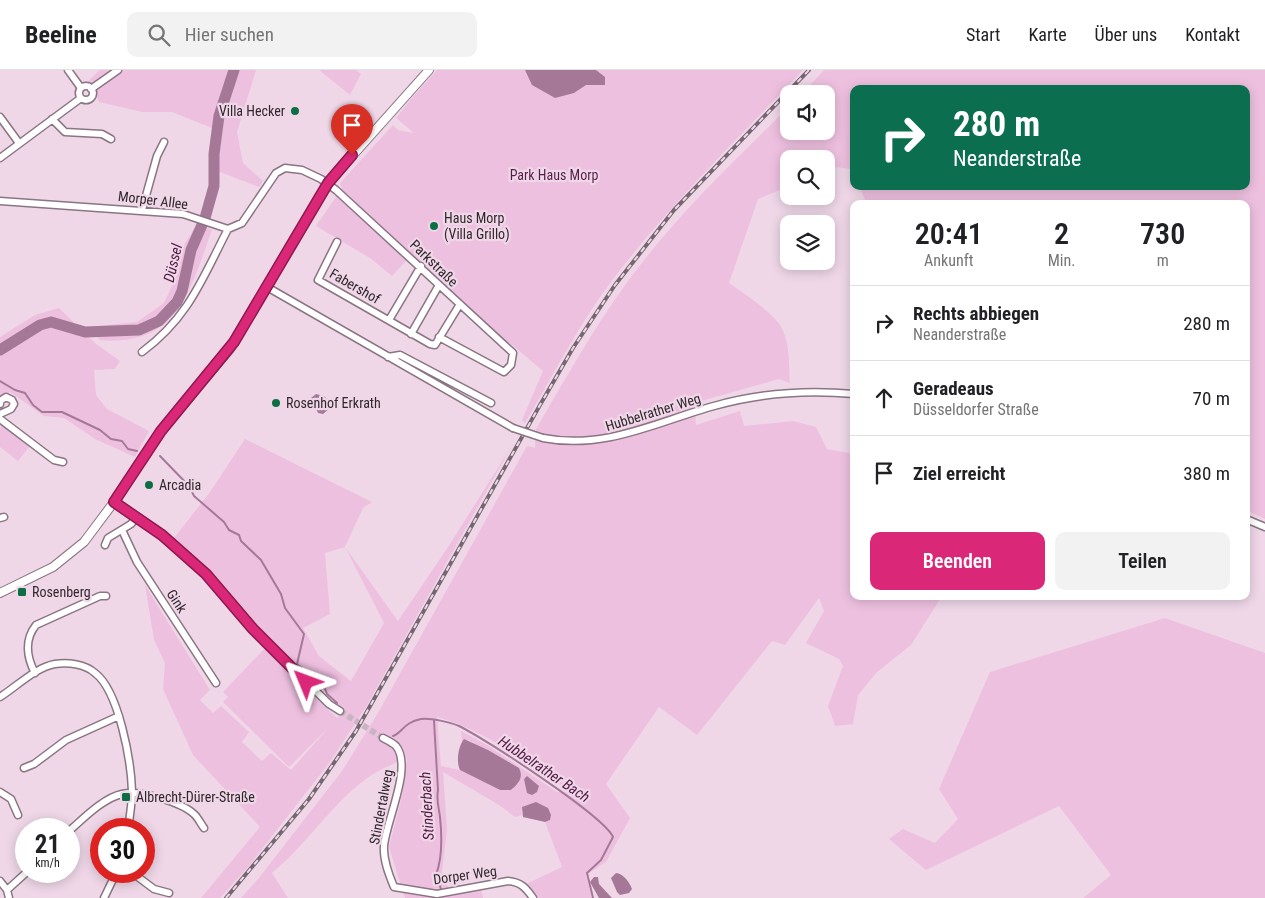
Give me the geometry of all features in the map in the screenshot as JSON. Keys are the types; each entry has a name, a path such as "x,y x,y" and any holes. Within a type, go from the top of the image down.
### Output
{"main road":[{"path":"0,593 28,581 61,561 84,542 114,502 161,431 230,349 328,183 429,70"}],"street":[{"path":"68,70 81,88"},
{"path":"91,89 118,70"},
{"path":"81,88 91,89"},
{"path":"81,88 79,94 81,98"},
{"path":"0,158 81,98 89,99 92,96 91,89"},
{"path":"0,117 20,143"},
{"path":"52,119 65,132 102,134 111,139"},
{"path":"142,210 157,156 164,142"},
{"path":"142,352 165,333 186,309 228,229 242,223 274,175 280,170 297,168 328,183"},
{"name":"Parkstraße","path":"328,183 421,266 513,353 511,365 504,372 439,337"},
{"name":"Morper Allee","path":"0,201 183,214 228,229"},
{"name":"Fabershof","path":"337,242 318,280 411,334 435,345 439,337"},
{"name":"Fabershof","path":"389,320 421,266"},
{"path":"411,334 439,285"},
{"name":"Hubbelrather Weg","path":"267,287 514,428 543,438 576,442 621,437 713,406 763,395 794,392 850,394"},
{"path":"439,337 460,304"},
{"name":"Hubbelrather Weg","path":"388,357 400,355 491,403"},
{"path":"0,412 54,460 63,462"},
{"path":"114,502 162,535 206,574 253,629 329,704 340,711"},
{"path":"106,545 108,538 138,517"},
{"path":"1250,521 1265,527"},
{"name":"Gink","path":"122,530 137,562 216,683"},
{"path":"35,673 28,659 28,646 36,625 100,596 106,596"},
{"path":"0,698 35,673 54,664 70,663 85,667 95,673 105,683 118,716 130,760 132,793 129,818"},
{"path":"24,768 34,764 66,740 118,716"},
{"name":"Stindertalweg","path":"383,738 396,746 402,763 400,782 384,846 388,873 394,887"},
{"path":"0,792 11,799 18,815"},
{"path":"80,822 108,800 121,794 132,793 176,804 194,814 204,828"},
{"path":"0,881 7,890 9,898"},
{"name":"Dorper Weg","path":"394,887 431,893 444,893 508,881 517,882 525,887 533,898"},
{"path":"7,890 15,883"},
{"path":"104,898 111,883"},
{"path":"146,883 154,889 168,893"}],"green space":[{"path":"100,70 256,70 237,132 243,163 263,181 259,187 217,171 210,209 204,207 209,191 214,129 172,112 142,112 99,102 87,82"},
{"path":"319,70 356,70 361,74 350,95"},
{"name":"Park Haus Morp","path":"437,70 803,70 789,85 780,85 780,94 682,197 636,250 614,278 579,330 525,423 522,420 543,371 460,301 377,223 373,227 407,260 392,276 370,258 316,226 342,188 340,183 393,125 398,130 414,133 396,118"},
{"path":"824,70 1265,70 1265,519 1250,512 1250,200 865,200 861,190 1250,190 1250,85 850,85 850,169 835,167 835,150 780,150 780,190 758,199 729,283 764,308 780,325 786,338 790,383 779,379 694,403 696,425 740,411 744,426 793,421 816,427 827,449 850,453 850,600 939,600 911,645 877,672 858,695 853,724 835,726 828,706 843,666 839,659 806,643 824,611 819,598 785,645 772,641 697,735 659,707 606,784 630,818 606,862 586,875 592,898 535,898 526,884 562,867 545,822 547,822 521,810 522,815 515,817 499,805 443,772 447,829 442,872 449,889 416,888 400,883 389,847 402,796 407,757 378,771 362,782 338,804 272,873 288,898 241,898 342,771 378,713 527,446 535,448 536,429 615,299 661,239 733,162 780,116 780,140 835,140 835,85 810,85","holes":["437,717 488,738 541,771 570,793 557,792 487,745 461,731 462,742 468,740 516,766 519,783 511,790 500,790 460,770 441,766"]},
{"path":"197,224 212,230 196,273 177,310 164,324 147,334 126,340 100,340 88,327 137,322 164,303 176,277 185,243"},
{"path":"59,308 95,343 120,361 115,369 94,370 96,395 107,409 149,431 135,457 95,439 64,418 44,416 10,392 0,399 0,337 35,315"},
{"path":"2,425 30,446 18,461 0,447 0,428"},
{"path":"245,439 372,502 363,508 345,547 398,621 448,547 513,444 366,707 330,762 248,867 220,898 201,898 260,827 193,755 163,689 165,663 154,640 145,585 210,690 200,700 213,713 221,706 249,732 242,742 262,761 271,753 291,770 329,727 289,767 223,702 228,697 223,692 265,648 337,718 344,710 253,623 212,572 174,538 210,492","holes":["345,547 384,623 351,681 319,656 303,628 330,614 325,553"]},
{"path":"1165,618 1265,653 1265,898 1083,898 1111,875 1059,806 926,870 889,839 903,829 935,843 958,819 939,789 990,672"},
{"path":"481,890 483,898 405,898 403,893 431,897"}],"shaded area":[{"path":"525,70 596,70 605,77 605,85 586,85 574,93 555,98 532,85"},
{"path":"316,394 324,396 331,403 330,408 323,414 318,413 311,398"},
{"path":"464,739 519,768 521,778 516,785 511,790 500,790 460,770 458,754"},
{"path":"527,776 539,786 537,792 532,795 527,793 524,779"},
{"path":"536,802 548,808 551,815 550,820 545,822 523,817 522,807"},
{"path":"616,873 624,876 630,884 632,889 629,893 620,895 617,892 611,878"},
{"path":"594,877 598,877 599,884 612,898 599,898 590,882"}],"waterway":[{"name":"Düssel","path":"0,350 40,325 51,322 85,332 139,330 159,321 177,302 182,291 191,250 205,218 214,186 214,154 219,116 234,70"},
{"name":"Hubbelrather Bach","path":"0,381 15,390 25,393 33,405 42,412 62,412 100,430 111,439 122,441 128,449 137,451"},
{"name":"Hubbelrather Bach","path":"160,456 190,487 194,496 224,522 229,530 239,535 241,541 261,560 281,594 285,608 304,634 297,664 324,686 327,694 337,703"},
{"name":"Hubbelrather Bach","path":"393,736 411,722 421,719 446,722 459,726 542,778 589,812 613,837 601,860 587,873 593,898"},
{"name":"Stinderbach","path":"434,721 437,801 441,839 436,875 441,889"}],"tunnel":[{"path":"340,711 383,738"}],"railway":[{"path":"226,898 309,799 356,731 573,348 615,285 674,210 809,70"}],"place":[{"name":"Villa Hecker","path":"295,111"},
{"name":"Haus Morp (Villa Grillo)","path":"434,226"},
{"name":"Rosenhof Erkrath","path":"276,403"},
{"name":"Arcadia","path":"149,485"},
{"name":"Rosenberg","path":"22,592"},
{"name":"Albrecht-Dürer-Straße","path":"126,797"}],"route":[{"path":"306,682 253,629 206,574 162,535 114,502 161,431 230,349 328,183 352,155"}]}
